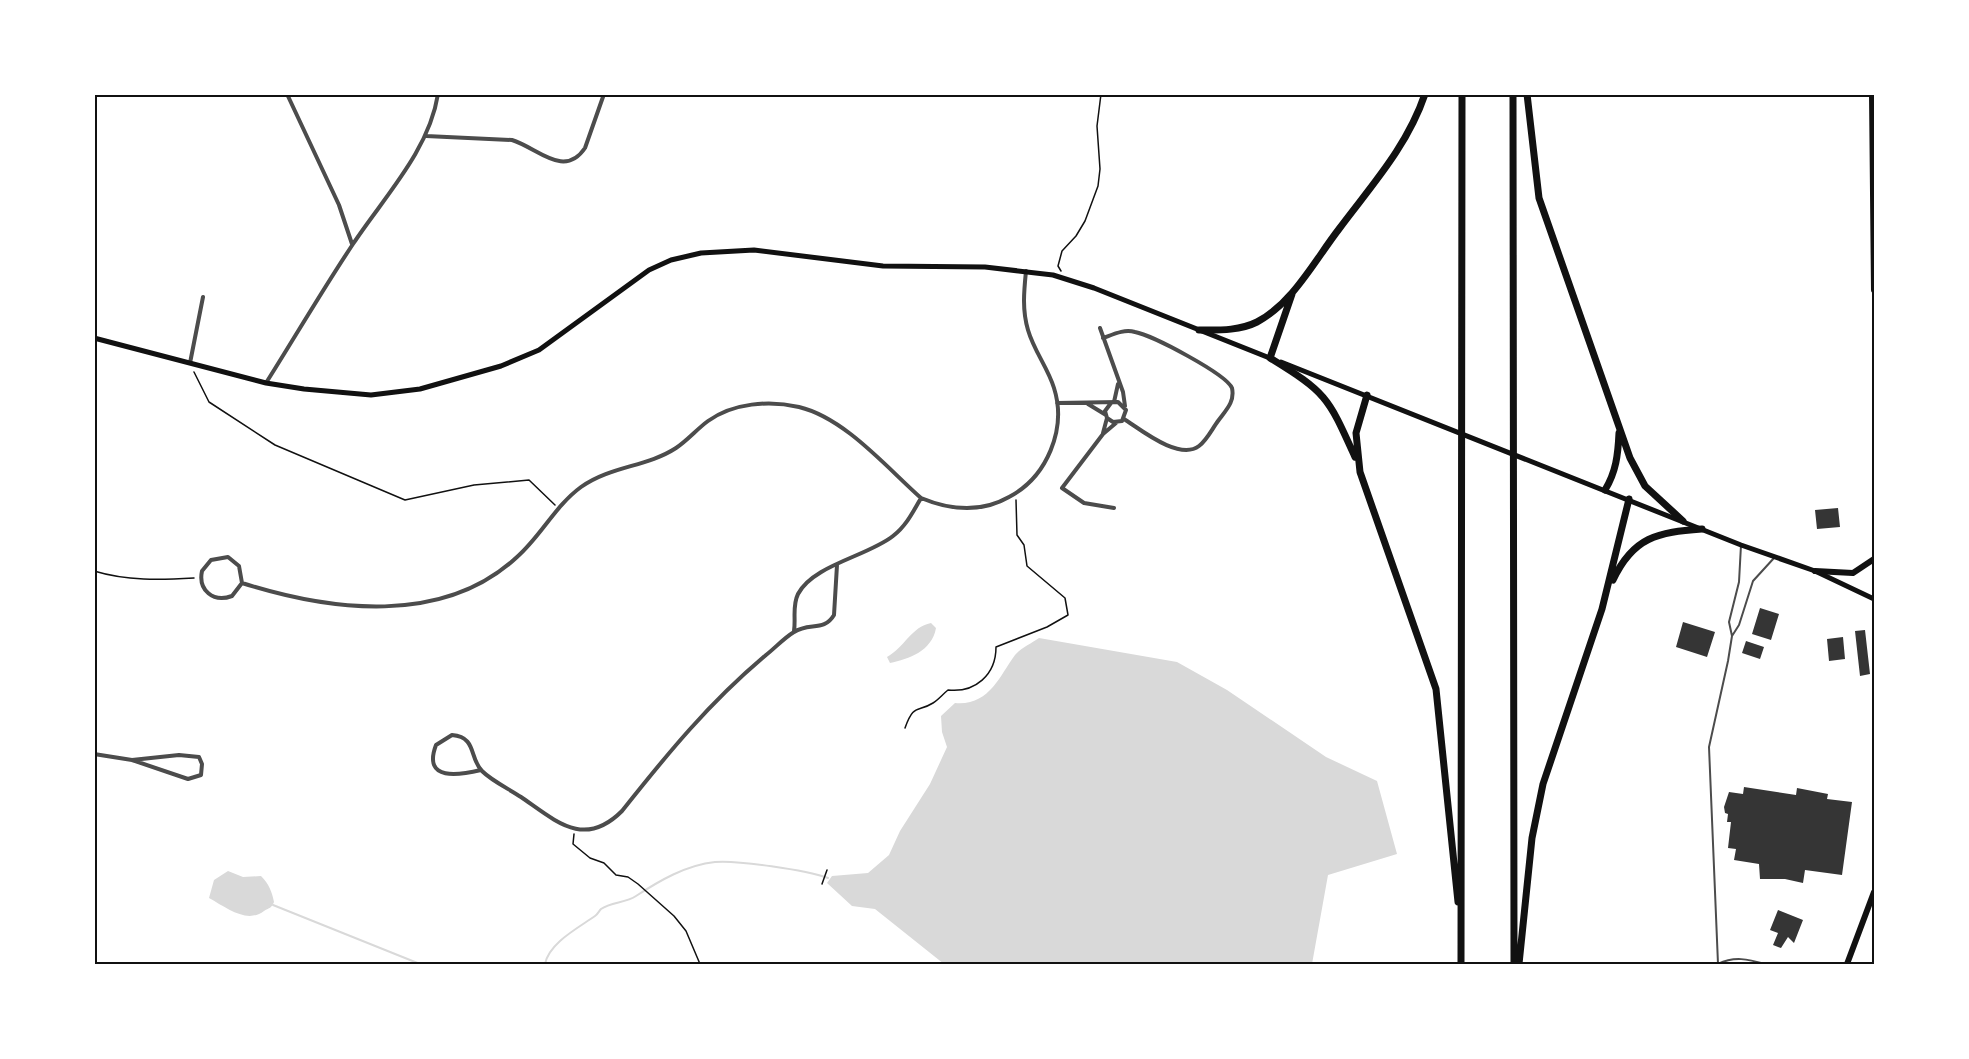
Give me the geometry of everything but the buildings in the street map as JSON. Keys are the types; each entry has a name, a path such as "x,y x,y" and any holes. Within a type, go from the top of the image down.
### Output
{"highway":[{"path":"1198,330 1235,329 1256,322 1293,292 1388,167 1415,121 1425,94"},
{"path":"1461,964 1462,94"},
{"path":"1513,94 1514,964"},
{"path":"1527,94 1539,198 1619,428 1630,458 1645,486 1683,521"},
{"path":"1293,292 1270,358 1323,394 1342,424 1359,466 1436,689 1461,937"},
{"path":"1359,466 1356,433 1366,395"},
{"path":"1605,490 1614,476 1617,464 1619,428"},
{"path":"1519,964 1532,838 1543,784 1605,596 1629,499"},
{"path":"1605,596 1619,568 1639,544 1649,537 1702,529"}],"main road":[{"path":"1872,94 1875,290"},
{"path":"94,338 266,383 370,395 420,389 454,381 501,366 539,350 649,270 671,260 701,253 754,250 883,266 1026,270 1073,281 1742,545 1815,571 1875,599"},
{"path":"1815,571 1853,573 1875,559"},
{"path":"1847,964 1875,892"}],"street":[{"path":"287,94 339,205 352,245"},
{"path":"266,383 352,245 426,136 435,114 438,94"},
{"path":"426,136 512,140 525,144 558,162 567,163 580,155 585,148 604,94"},
{"path":"242,583 293,598 336,605 397,606 442,598 474,586 505,567 527,547 558,508 581,486 597,477 669,452 717,415 747,406 771,404 799,407 832,421 921,498 945,506 978,508 1000,502 1016,494 1037,473 1052,448 1057,428 1057,403 1051,378 1031,339 1025,319 1023,296 1026,270"},
{"path":"190,363 203,297"},
{"path":"1100,328 1125,397 1124,419"},
{"path":"1103,338 1123,331 1139,333 1221,374 1232,388 1231,403 1202,443 1193,450 1181,450 1163,443 1124,419"},
{"path":"1103,434 1106,408 1112,402 1118,389 1118,380"},
{"path":"1057,403 1112,402 1125,408"},
{"path":"1084,403 1116,423"},
{"path":"1114,508 1084,503 1062,488 1103,434 1124,419"},
{"path":"794,632 795,601 799,593 813,579 893,536 908,521 921,498"},
{"path":"224,557 239,566 242,583 234,594 219,598 207,592 201,578 208,562 224,557"},
{"path":"481,770 457,776 444,774 435,764 436,745 452,735 464,738 472,746 481,770 558,822 575,830 600,828 615,817 713,701 794,632 821,627 831,620 834,615 837,565"},
{"path":"94,754 132,760 188,779 201,775 202,764 199,757 179,755 132,760"}],"lane":[{"path":"1732,636 1729,622 1739,582 1742,545"},
{"path":"1765,964 1746,959 1729,959 1718,964 1709,747 1732,636 1753,581 1775,557"}],"path":[{"path":"1073,281 1065,276 1058,266 1062,251 1085,221 1098,186 1100,169 1097,126 1101,94"},
{"path":"190,363 209,402 275,445 359,483 405,500 474,485 529,480 558,508"},
{"path":"905,728 909,717 919,707 931,705 948,690 962,692 976,687 993,665 996,647 1047,627 1068,615 1065,598 1027,566 1024,545 1017,535 1016,494"},
{"path":"94,571 114,577 201,578"},
{"path":"575,830 573,843 590,858 604,864 616,875 628,877 638,884 686,931 700,964"},
{"path":"822,884 827,870"}],"shaded area":[{"path":"931,623 936,628 934,636 925,648 905,659 890,663 887,657 918,629"},
{"path":"1039,638 1177,662 1227,690 1326,757 1377,781 1397,854 1328,875 1312,964 944,964 875,909 852,906 827,883 832,876 868,873 889,855 900,831 930,784 947,747 942,732 941,716 955,703 967,703 985,695 998,681 1015,655"},
{"path":"228,871 243,877 261,876 271,891 274,902 272,906 251,916 230,910 209,898 214,880"}],"waterway":[{"path":"545,964 552,949 558,943 601,909 632,898 663,879 694,866 715,862 755,864 828,878"},
{"path":"273,905 420,964"}]}
